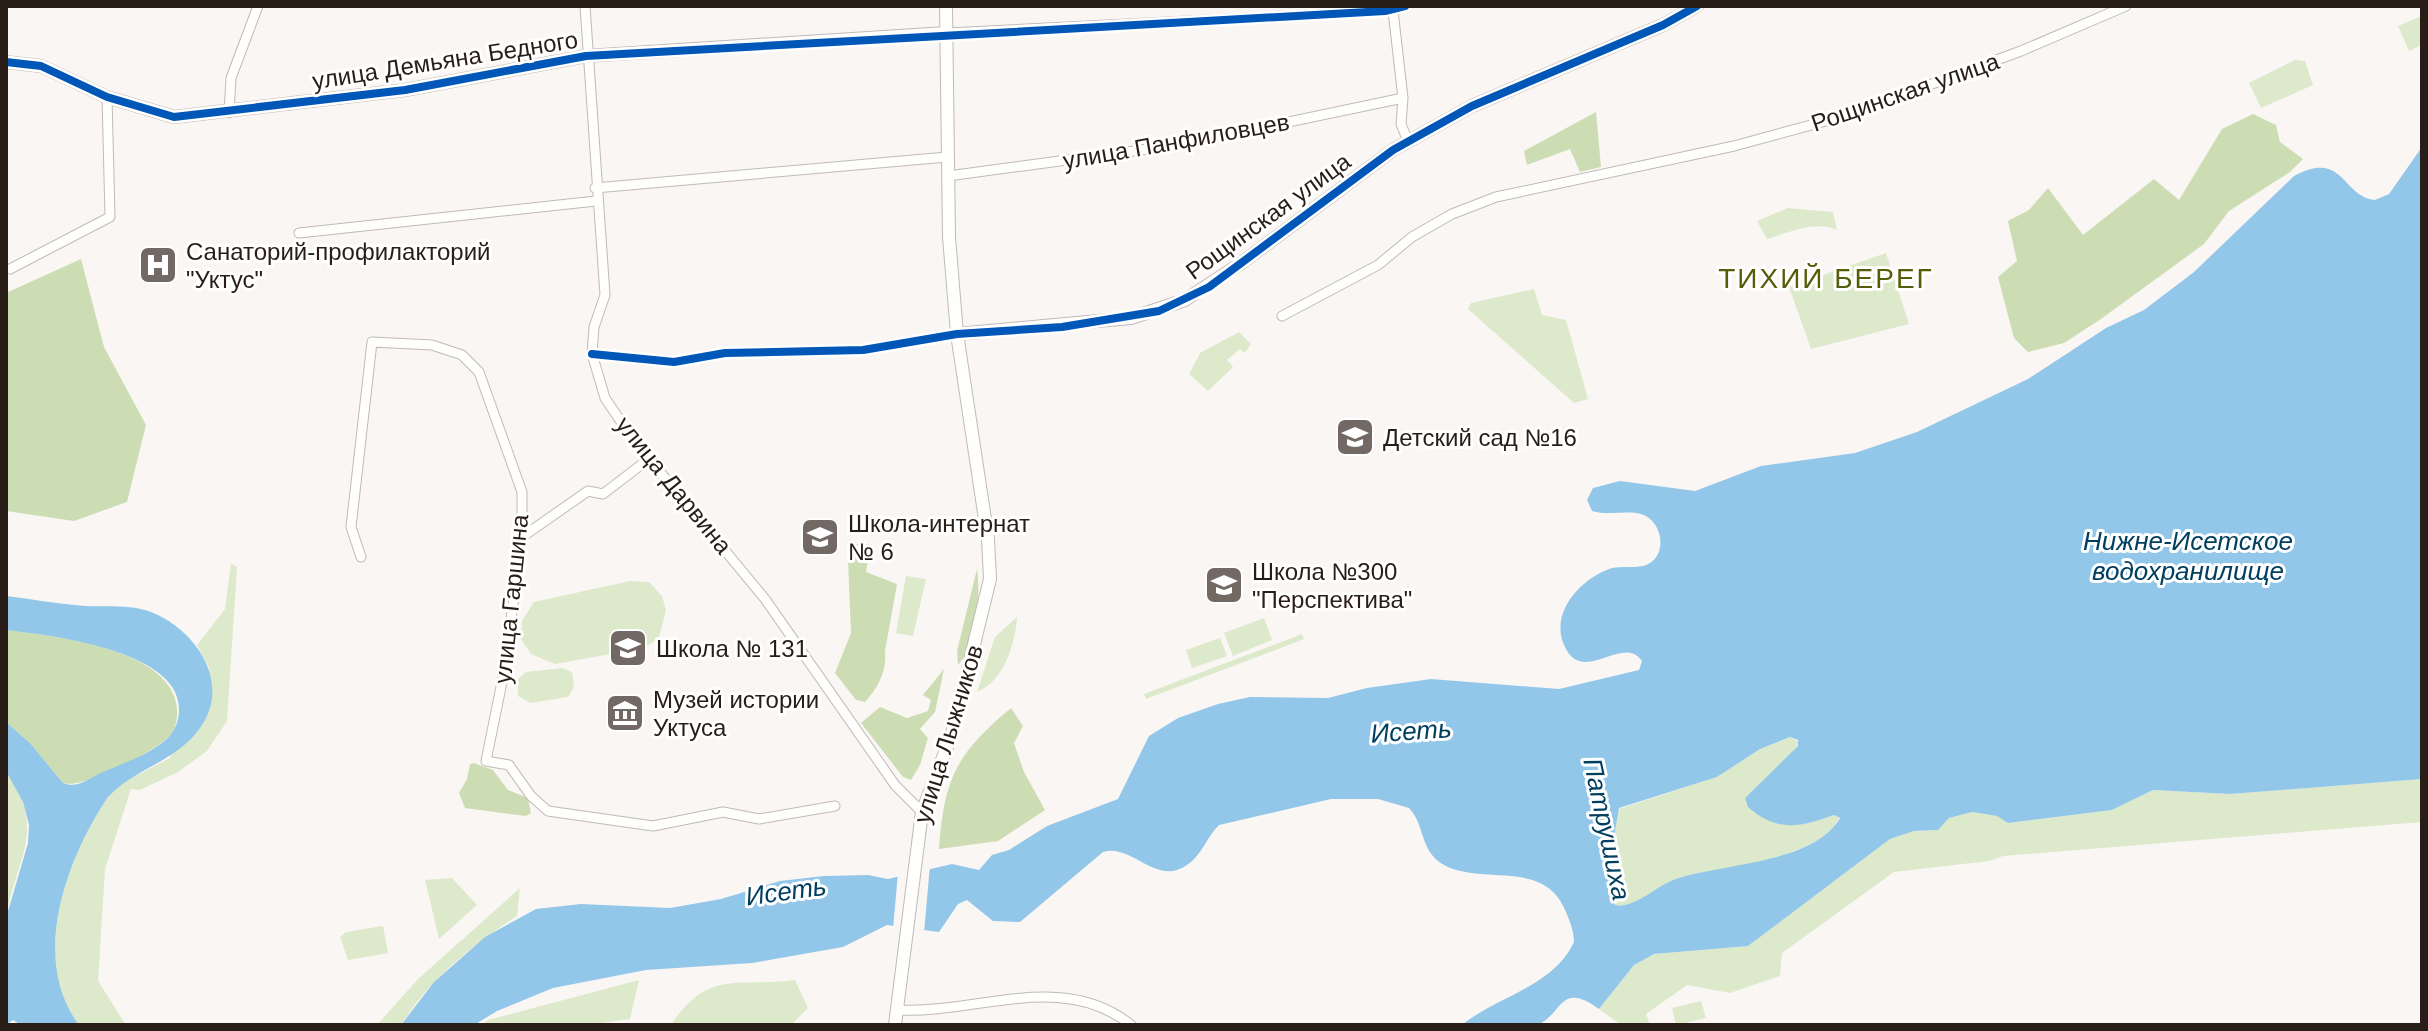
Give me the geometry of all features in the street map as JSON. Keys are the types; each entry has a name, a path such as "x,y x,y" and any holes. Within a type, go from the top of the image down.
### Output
{"street":[{"path":"229,113 231,78 258,6"},
{"name":"улица Дарвина","path":"585,6 595,188 605,295 594,327 592,354 605,398 765,599 895,785 922,812"},
{"name":"улица Лыжников","path":"895,1025 922,812 952,734 985,610 990,579 988,539 957,334 947,157 946,6"},
{"name":"улица Демьяна Бедного","path":"107,97 174,117 229,113 405,90 586,56 946,33 1393,11 1405,6"},
{"name":"Рощинская улица","path":"592,354 674,362 725,353 863,350 938,340 957,334 1131,318 1185,300 1219,279 1408,141 1472,106 1663,25 1697,6"},
{"name":"Рощинская улица","path":"1282,316 1378,265 1412,237 1452,214 1496,197 1734,146 1848,115 2021,51 2126,6"},
{"path":"1393,11 1403,98 1401,124 1408,141"},
{"path":"6,62 41,66 107,97 110,217 10,269"},
{"name":"улица Панфиловцев","path":"948,176 1178,145 1403,98"},
{"path":"595,188 947,157"},
{"path":"299,233 596,201"},
{"name":"улица Гаршина","path":"361,557 351,527 372,342 432,345 462,355 479,372 522,492 522,537 504,672 493,740 486,761 509,765 531,796 548,811 653,826 723,812 759,819 835,806"},
{"path":"522,537 588,491 603,494 650,458"},
{"path":"899,1010 1031,996 1086,1002 1112,1010 1131,1025"}],"green space":[{"path":"2422,16 2422,45 2409,51 2398,26"},
{"path":"2295,60 2305,61 2313,85 2261,108 2249,83"},
{"path":"1596,112 1601,167 1580,172 1570,149 1527,165 1524,151"},
{"path":"2253,114 2276,125 2280,142 2303,159 2290,172 2229,211 2204,244 2064,343 2028,352 2014,338 1998,277 2017,261 2008,221 2029,210 2048,188 2083,235 2154,179 2179,200 2222,129"},
{"path":"1788,208 1833,212 1837,230 1811,227 1767,239 1757,221"},
{"path":"1886,253 1909,324 1811,349 1789,287"},
{"path":"81,259 104,347 146,425 127,502 74,521 6,511 6,293"},
{"path":"1534,289 1542,315 1566,320 1588,399 1574,403 1468,309 1471,303"},
{"path":"1239,332 1251,344 1245,353 1240,349 1227,360 1233,367 1208,391 1189,374 1200,353"},
{"path":"854,544 871,544 866,572 897,584 883,672 878,685 865,702 856,700 835,673 851,633 848,560 849,548"},
{"path":"231,563 237,567 227,721 207,751 178,772 140,790 131,789 105,869 98,981 126,1025 79,1025 64,998 57,970 55,940 59,909 68,878 79,849 108,797 120,784 170,758 209,668 197,645 225,609"},
{"path":"977,569 976,619 969,645 958,665 957,651"},
{"path":"906,576 926,579 913,636 896,633"},
{"path":"630,581 649,582 662,596 666,610 659,638 644,648 555,664 531,654 521,639 522,621 534,602"},
{"path":"1017,617 1014,639 1001,671 977,692 995,637"},
{"path":"1264,618 1272,640 1233,656 1224,633"},
{"path":"6,630 90,644 121,653 147,666 167,684 177,706 173,733 152,749 103,775 73,784 63,783 30,743 6,722"},
{"path":"1302,634 1304,639 1146,699 1144,694"},
{"path":"1220,638 1227,656 1192,668 1186,650"},
{"path":"562,668 572,672 574,687 568,697 530,703 518,696 517,680 526,672"},
{"path":"944,669 935,712 920,729 928,738 920,765 911,780 903,777 861,723 880,707 907,718 928,711 931,700 923,695"},
{"path":"1011,708 1023,726 1014,743 1024,772 1045,810 998,841 939,849 945,803 957,769 978,739"},
{"path":"1790,737 1799,742 1794,751 1746,797 1753,812 1784,824 1801,824 1834,815 1839,817 1830,831 1794,851 1745,865 1683,877 1632,903 1615,905 1612,849 1619,809 1717,777 1760,749"},
{"path":"470,764 493,770 508,790 528,798 531,813 526,816 465,808 459,793 467,779"},
{"path":"6,771 25,810 27,828 26,844 6,918"},
{"path":"2422,779 2422,822 2003,856 1989,861 1894,872 1782,953 1780,976 1730,993 1687,985 1646,1014 1650,1025 1621,1025 1599,1009 1634,965 1654,954 1748,946 1890,839 1914,831 1937,830 1949,818 1972,812 1997,816 2009,823 2112,810 2153,790 2230,794"},
{"path":"452,878 477,905 439,939 425,880"},
{"path":"520,888 517,916 438,978 401,1025 377,1025 418,979"},
{"path":"383,926 388,953 348,960 340,937 346,932"},
{"path":"639,980 630,1019 586,1025 482,1025 488,1020"},
{"path":"795,980 808,1008 791,1025 671,1025 698,995 712,988 726,984"},
{"path":"1701,1001 1706,1018 1676,1025 1672,1008"}],"water":[{"name":"Нижне-Исетское водохранилище","path":"2422,147 2422,779 2230,794 2153,790 2112,810 2008,823 1997,816 1972,812 1949,818 1938,830 1914,831 1890,839 1748,946 1654,954 1634,965 1599,1009 1586,1001 1569,999 1545,1020 1530,1026 1462,1025 1539,980 1565,957 1574,942 1572,927 1556,895 1544,885 1528,879 1477,874 1444,865 1430,853 1409,808 1378,799 1331,799 1219,825 1192,861 1176,870 1154,868 1124,853 1103,852 1020,922 993,921 967,900 958,904 939,932 887,925 843,947 752,963 646,970 553,988 497,1011 474,1025 401,1025 434,982 485,937 536,909 581,904 670,908 721,899 780,881 868,875 888,879 952,864 979,870 992,855 1009,850 1047,826 1118,799 1149,736 1178,718 1218,704 1250,697 1328,698 1367,688 1431,679 1559,689 1639,670 1642,661 1634,654 1583,662 1566,649 1561,636 1564,611 1578,589 1612,568 1639,567 1651,562 1660,548 1659,532 1649,518 1635,513 1592,511 1587,500 1593,488 1620,481 1695,491 1761,466 1855,453 1917,432 2028,379 2106,328 2144,310 2194,272 2294,176 2310,169 2323,168 2333,171 2364,197 2375,200 2389,194","holes":["1790,737 1798,740 1798,746 1745,798 1748,807 1779,824 1800,825 1834,815 1840,818 1827,833 1810,845 1789,853 1676,879 1638,900 1615,905 1612,849 1619,808 1717,777 1760,749"]},
{"path":"6,596 151,612 168,620 195,645 211,677 209,711 200,728 179,749 130,779 108,797 79,849 68,878 59,909 55,940 57,970 64,998 79,1025 21,1025 13,1020 6,1025 6,918 28,843 29,825 23,802 6,771 6,722 30,743 63,783 74,785 156,747 172,732 179,710 174,690 159,673 136,660 80,642 6,630"}],"pier":[{"path":"930,865 924,933 893,929 898,873"}],"cycle path":[{"path":"6,62 41,66 107,97 174,117 405,90 586,56 1385,11 1405,6"},
{"path":"592,354 674,362 725,353 863,350 957,334 1062,327 1159,311 1209,287 1393,150 1472,106 1663,25 1697,6"}],"place":[{"name":"Санаторий-профилакторий \"Уктус\"","path":"158,265"},
{"name":"Детский сад №16","path":"1355,437"},
{"name":"Школа-интернат № 6","path":"820,537"},
{"name":"Школа №300 \"Перспектива\"","path":"1224,585"},
{"name":"Школа № 131","path":"628,648"},
{"name":"Музей истории Уктуса","path":"625,713"}],"district":[{"name":"ТИХИЙ БЕРЕГ","path":"1826,278"}],"water label":[{"name":"Исеть","path":"1411,731"},
{"name":"Патрушиха","path":"1607,829"},
{"name":"Исеть","path":"786,891"}]}
